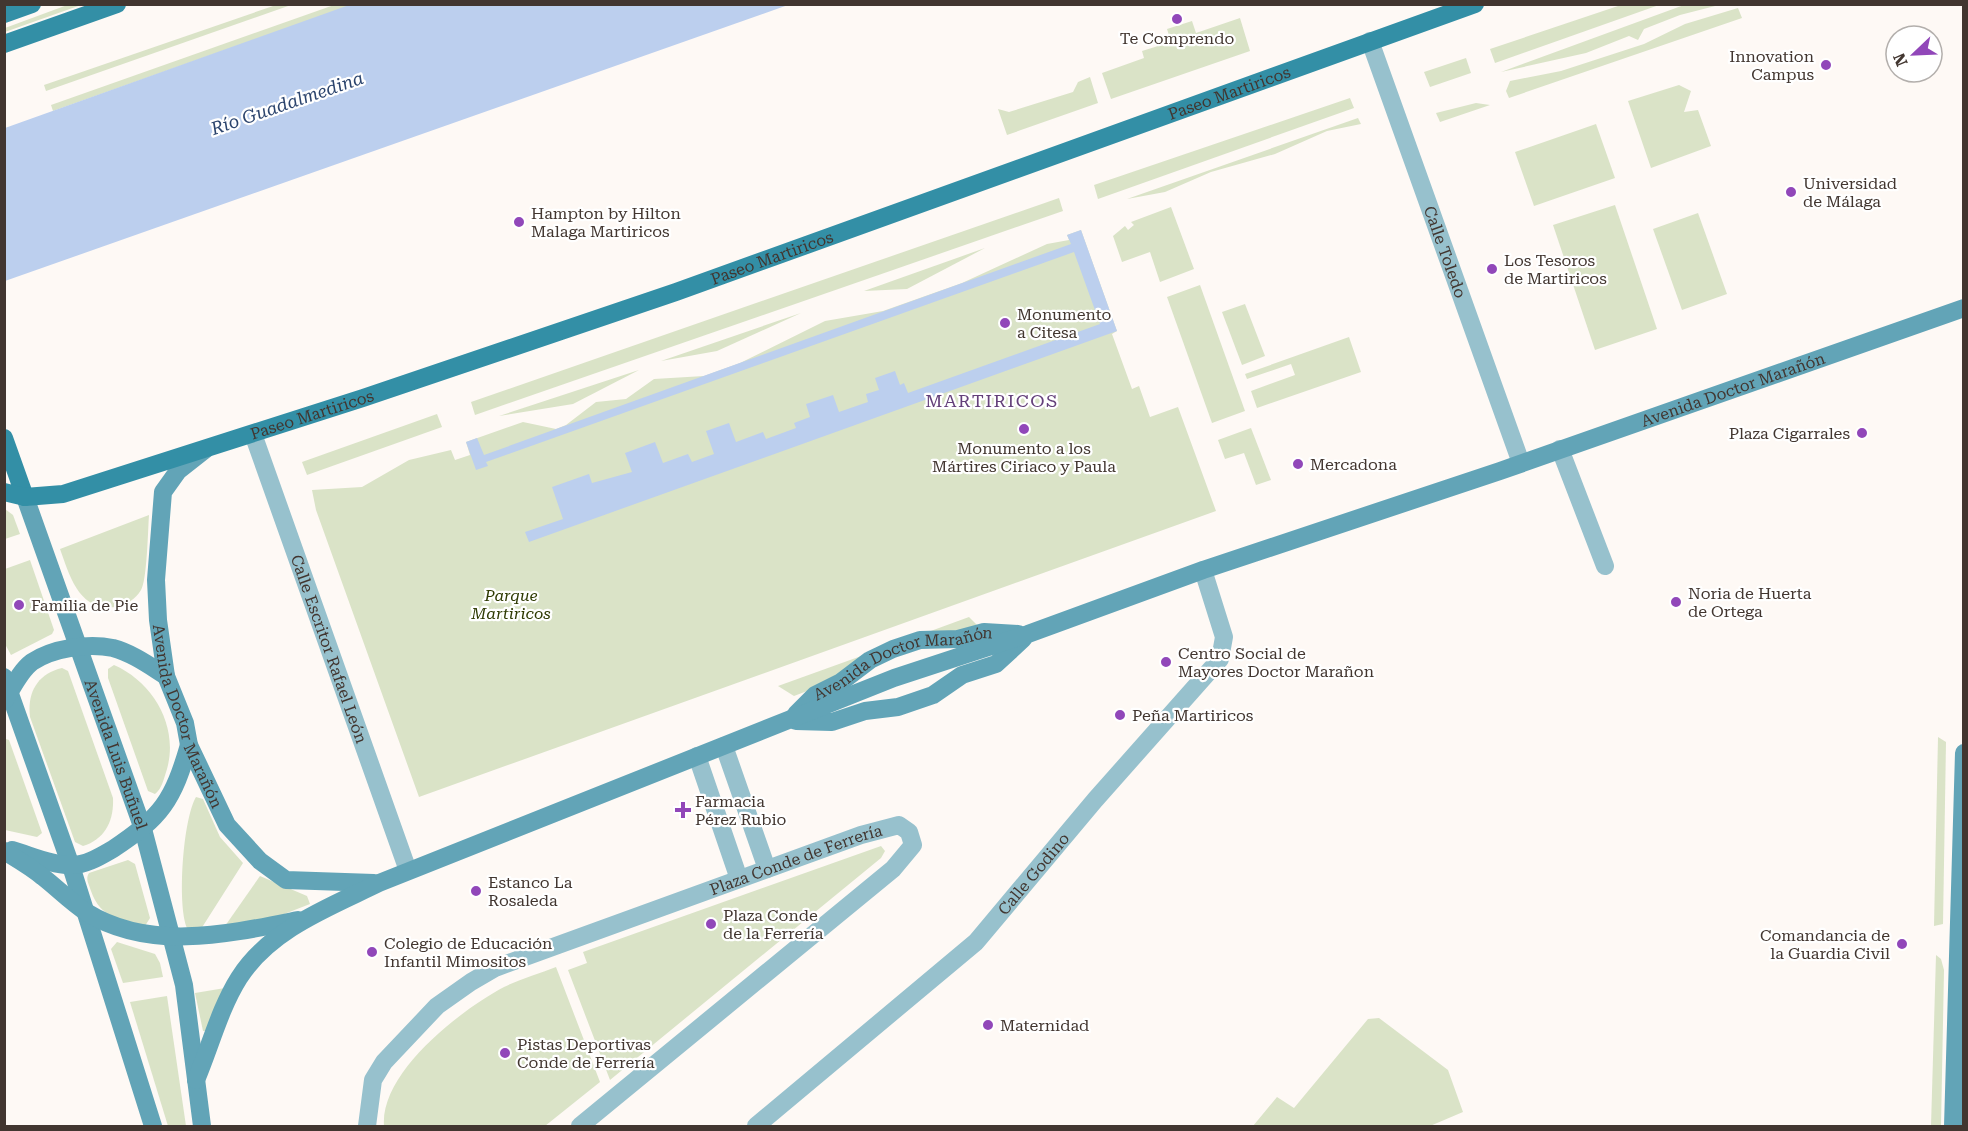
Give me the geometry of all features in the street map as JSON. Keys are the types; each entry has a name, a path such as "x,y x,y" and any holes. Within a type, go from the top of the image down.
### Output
{"main road":[{"path":"4,14 32,4"},
{"path":"4,44 117,4"},
{"name":"Paseo Martiricos","path":"4,492 25,497 63,494 253,434 698,284 1129,131 1475,4"},
{"name":"Avenida Doctor Marañón","path":"240,977 255,957 276,938 311,917 379,883 894,678 1029,634 1259,550 1500,471 1560,448 1964,308"},
{"name":"Avenida Luis Buñuel","path":"4,438 143,829 184,985 202,1126"},
{"name":"Avenida Doctor Marañón","path":"206,449 178,471 163,492 156,580 158,620 166,676 185,723 189,745 227,825 260,861 286,880 379,883 393,870 678,756 692,757"},
{"name":"Avenida Doctor Marañón","path":"788,721 815,695 841,682 870,660 893,649 920,640 958,639 984,632 1029,634"},
{"name":"Avenida Doctor Marañón","path":"788,721 832,722 865,711 898,707 933,695 962,675 996,664 1029,634"},
{"path":"153,1126 71,866 6,690 32,663 58,650 79,647 113,648 142,661 166,676"},
{"path":"4,849 71,866 97,858 143,829 164,806 178,784 189,745"},
{"path":"1953,1126 1964,753"},
{"path":"4,849 41,875 86,912 141,933 171,938 246,930 311,917"},
{"name":"Avenida Luis Buñuel","path":"196,1080 228,998 240,977"}],"street":[{"name":"Calle Toledo","path":"1370,41 1521,463"},
{"name":"Calle Escritor Rafael León","path":"253,434 406,865"},
{"path":"1560,448 1605,566"},
{"name":"Calle Godino","path":"756,1126 976,942 1095,800 1220,658 1224,637 1203,570"},
{"path":"724,746 767,869"},
{"path":"692,757 739,879"},
{"name":"Plaza Conde de Ferrería","path":"367,1126 373,1080 384,1062 437,1006 495,968 767,869 899,825 909,832 913,844 893,869 580,1126"}],"green space":[{"path":"70,4 81,5 5,32 5,28"},
{"path":"276,5 291,5 46,91 44,85"},
{"path":"334,5 352,5 53,111 51,105"},
{"path":"1621,5 1659,5 1495,63 1490,49"},
{"path":"1684,5 1719,5 1680,15 1644,29 1638,40 1629,36 1586,53 1501,72"},
{"path":"1738,8 1742,18 1509,98 1506,91 1510,81 1561,71 1644,44 1685,24"},
{"path":"1240,18 1250,51 1111,99 1102,73 1144,58 1142,51 1171,42 1167,29 1192,21 1196,33"},
{"path":"1466,58 1471,73 1430,87 1424,72"},
{"path":"1090,77 1098,103 1007,135 998,109 1009,112 1073,92 1078,82"},
{"path":"1679,85 1691,91 1684,112 1698,110 1711,146 1651,168 1628,101"},
{"path":"1350,98 1354,108 1098,199 1094,185"},
{"path":"1476,103 1490,105 1440,122 1436,113"},
{"path":"1358,118 1361,124 1327,131 1275,154 1211,172 1165,192 1127,199"},
{"path":"1596,124 1615,178 1534,206 1515,152"},
{"path":"1059,198 1063,211 475,415 471,402"},
{"path":"1615,205 1657,329 1595,350 1553,225"},
{"path":"1171,207 1194,269 1160,282 1150,252 1122,262 1113,236 1125,226 1128,230 1134,225 1131,222"},
{"path":"1698,213 1727,294 1682,310 1653,229"},
{"name":"Parque Martiricos","path":"1081,230 1117,331 1112,334 1132,389 1139,386 1150,417 1178,407 1216,511 419,797 316,510 312,490 362,487 409,460 451,450 455,460 470,455 466,442 523,422 556,429 566,425 596,402 626,399 654,379 704,376 740,363 825,321 883,311 962,283 1047,244 1069,240 1067,235"},
{"path":"985,248 907,289 864,291"},
{"path":"1200,285 1245,411 1212,423 1167,297"},
{"path":"1245,304 1265,356 1242,365 1222,312"},
{"path":"801,313 717,351 661,361"},
{"path":"1349,337 1361,372 1257,408 1251,391 1295,375 1291,364 1247,379 1245,374"},
{"path":"639,370 573,404 499,416"},
{"path":"437,414 442,427 307,475 302,462"},
{"path":"1251,428 1271,480 1256,485 1244,453 1225,459 1218,440"},
{"path":"5,509 13,515 20,534 5,539"},
{"path":"149,515 145,576 139,593 130,601 115,607 103,607 84,598 72,581 60,549"},
{"path":"30,560 54,630 52,634 11,655 5,644 5,569"},
{"path":"969,617 979,627 956,633 928,632"},
{"path":"864,655 831,682 794,696 778,686"},
{"path":"114,665 140,682 151,694 166,722 170,753 162,783 155,794 148,791 108,678 108,669"},
{"path":"62,668 68,671 113,798 112,814 107,828 97,839 83,846 75,842 30,717 30,700 36,686 46,675"},
{"path":"1938,737 1946,742 1943,924 1934,926"},
{"path":"6,739 9,740 42,833 37,837 5,830"},
{"path":"196,797 203,799 220,837 243,863 201,929 187,928 182,900 185,842 191,808"},
{"path":"881,846 885,851 881,858 610,1080 568,970 587,963 583,952"},
{"path":"128,860 135,864 150,918 145,926 119,919 106,912 95,900 88,882 89,873"},
{"path":"260,876 307,896 310,904 274,918 225,926"},
{"path":"117,942 155,954 163,977 123,983 111,949"},
{"path":"1936,955 1941,959 1944,970 1941,1126 1931,1126"},
{"name":"Pistas Deportivas Conde de Ferrería","path":"556,967 600,1082 545,1126 384,1126 386,1105 395,1085 426,1045 486,997 510,984"},
{"path":"225,988 206,1031 203,1031 195,993"},
{"path":"167,996 186,1126 168,1126 130,1002"},
{"path":"1379,1018 1448,1070 1463,1112 1430,1126 1253,1126 1277,1097 1294,1108 1368,1019"}],"water":[{"name":"Río Guadalmedina","path":"352,4 788,5 5,281 5,128"},
{"path":"1081,230 1117,331 529,542 525,532 563,519 552,487 589,474 592,483 632,472 625,453 655,442 663,463 688,454 692,462 714,454 706,431 729,423 736,442 763,432 766,439 796,428 794,423 810,417 806,404 833,395 839,412 868,402 866,394 879,390 875,378 895,371 900,385 904,383 908,393 1100,324 1074,252 486,462 488,466 476,470 466,442 477,438 484,455 1071,244 1067,235"}],"place":[{"name":"Te Comprendo","path":"1177,19"},
{"name":"Innovation Campus","path":"1826,65"},
{"name":"Universidad de Málaga","path":"1791,192"},
{"name":"Hampton by Hilton Malaga Martiricos","path":"519,222"},
{"name":"Los Tesoros de Martiricos","path":"1492,269"},
{"name":"Monumento a Citesa","path":"1005,323"},
{"name":"Monumento a los Mártires Ciriaco y Paula","path":"1024,429"},
{"name":"Plaza Cigarrales","path":"1862,433"},
{"name":"Mercadona","path":"1298,464"},
{"name":"Noria de Huerta de Ortega","path":"1676,602"},
{"name":"Familia de Pie","path":"19,605"},
{"name":"Centro Social de Mayores Doctor Marañon","path":"1166,662"},
{"name":"Peña Martiricos","path":"1120,715"},
{"name":"Farmacia Pérez Rubio","path":"683,810"},
{"name":"Estanco La Rosaleda","path":"476,891"},
{"name":"Plaza Conde de la Ferrería","path":"711,924"},
{"name":"Comandancia de la Guardia Civil","path":"1902,944"},
{"name":"Colegio de Educación Infantil Mimositos","path":"372,952"},
{"name":"Maternidad","path":"988,1025"},
{"name":"Pistas Deportivas Conde de Ferrería","path":"505,1053"}],"district":[{"name":"MARTIRICOS","path":"992,400"}]}
